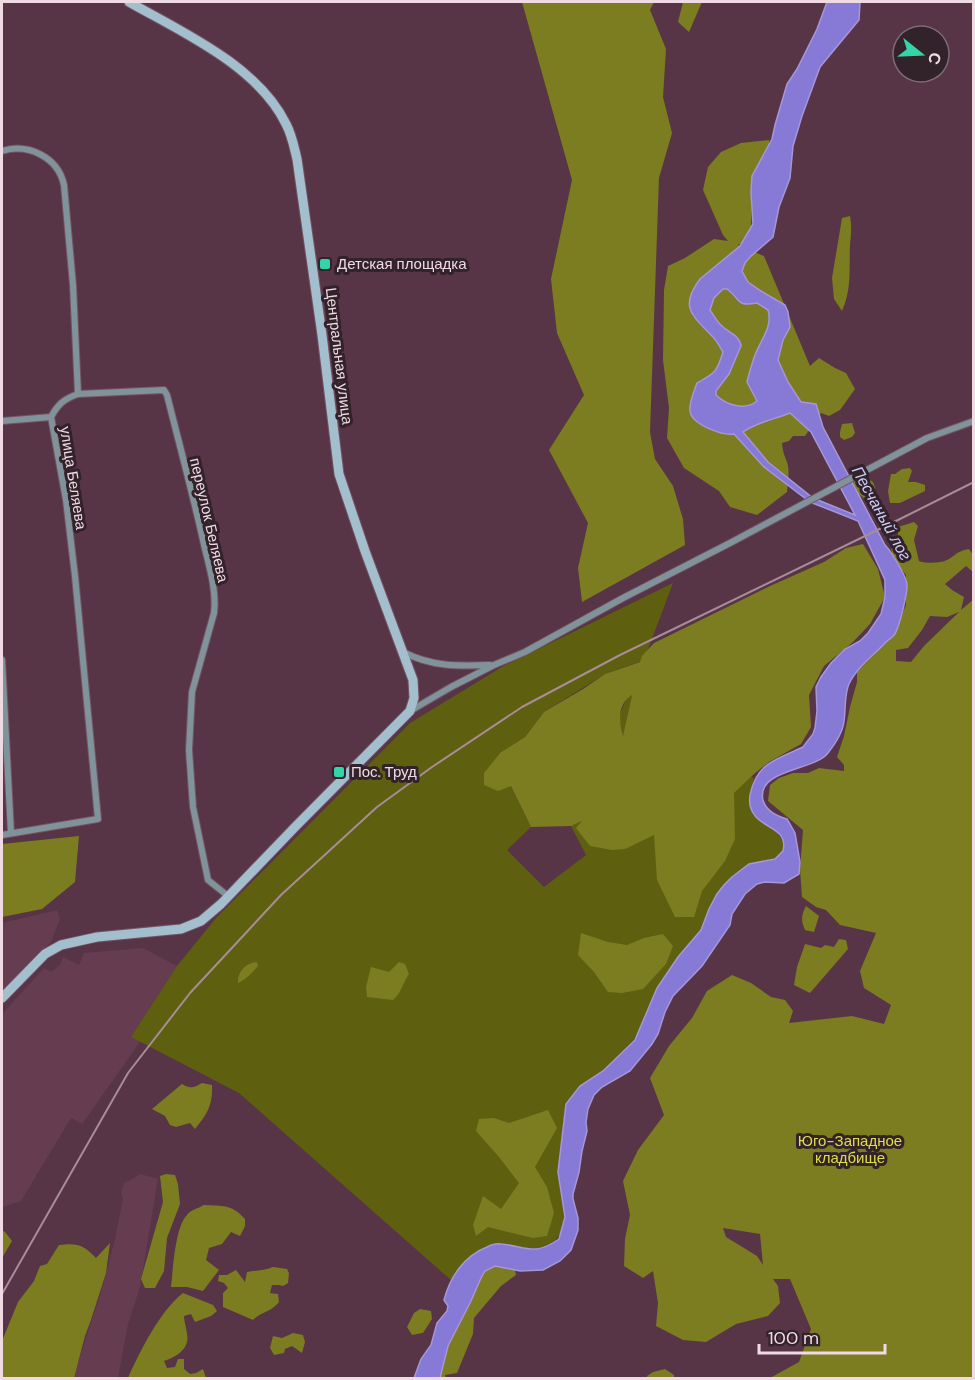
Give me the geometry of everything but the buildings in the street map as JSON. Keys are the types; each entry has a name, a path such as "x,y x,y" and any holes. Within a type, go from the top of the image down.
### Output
{"street":[{"name":"Центральная улица","path":"129,2 191,36 248,76 270,98 287,125 298,170 322,334 339,474 364,551 413,680 414,698 410,711"},
{"path":"2,151 28,150 39,153 57,168 62,177 73,285 78,394"},
{"name":"переулок Беляева","path":"78,394 164,390 167,395 198,515 215,604 192,692 189,750 193,807 208,880 228,896"},
{"name":"улица Беляева","path":"11,833 98,819 74,566 66,500 51,417 57,406 66,398 78,394"},
{"path":"2,421 51,417"},
{"path":"2,998 45,954 61,945 97,938 181,929 201,921 410,711 451,687 525,652 927,438 974,421"},
{"path":"403,652 429,663 460,666 494,665"},
{"path":"2,660 11,833 2,835"}],"shaded area":[{"path":"827,2 860,2 859,20 820,67 793,146 790,178 779,207 773,237 750,257 742,271 748,282 785,305 790,327 783,340 778,360 801,402 816,404 823,427 885,545 904,576 907,590 901,617 894,635 865,662 852,678 846,693 842,730 828,753 811,764 777,776 768,782 763,790 766,807 775,815 787,819 795,833 800,862 799,874 784,883 757,884 745,894 732,914 730,925 702,966 673,996 652,1044 630,1071 602,1087 594,1095 588,1109 587,1131 573,1194 578,1230 571,1250 560,1261 543,1270 520,1271 495,1266 485,1271 448,1346 440,1378 414,1378 421,1359 431,1345 437,1323 447,1311 448,1306 444,1300 450,1283 459,1268 471,1256 494,1244 536,1249 543,1248 559,1239 565,1217 558,1172 566,1104 580,1086 603,1071 635,1040 657,988 678,957 701,930 709,909 724,885 749,864 775,859 783,851 784,844 780,834 756,817 751,809 750,795 753,784 757,775 769,764 803,747 813,734 817,711 816,687 821,677 845,649 860,641 868,633 881,614 885,597 885,580 858,521 810,502 764,467 734,434 722,433 701,425 690,411 697,383 714,371 723,352 694,316 689,304 690,297 700,279 740,246 753,224 752,176 772,139 787,84 817,29","holes":["723,289 732,293 739,302 757,303 768,310 768,327 755,355 747,382 757,401 747,406 730,404 716,395 716,391 729,374 741,346 737,337 721,325 710,310 714,298","790,413 811,432 855,515 813,498 768,462 743,432 760,423"]},
{"path":"673,583 644,660 605,674 544,712 525,737 501,752 511,786 531,827 507,850 544,887 586,855 571,826 599,813 624,743 619,717 626,699 656,670 754,779 752,790 757,818 771,827 783,840 783,851 775,859 770,860 688,946 657,988 638,1035 607,1067 580,1086 562,1200 564,1222 557,1238 543,1247 533,1249 501,1245 481,1251 469,1258 452,1281 239,1093 131,1037 177,966 216,918 410,723 502,667"},
{"path":"57,910 60,919 51,942 2,992 2,923"},
{"path":"143,948 177,966 132,1036 140,1042 82,1124 71,1118 21,1201 2,1207 2,1014 44,968 51,972 60,965 63,957 79,965 84,953"},
{"path":"141,1174 158,1179 140,1287 128,1324 118,1378 73,1378 101,1292 115,1239 124,1183"}],"green space":[{"path":"522,2 654,2 650,10 666,49 663,97 672,133 659,178 650,432 655,459 673,486 683,519 685,545 582,602 578,568 588,523 549,450 584,395 557,333 551,279 572,180"},
{"path":"683,2 702,2 689,32 678,22"},
{"path":"769,140 769,145 753,174 751,229 743,242 738,245 764,256 810,366 819,358 846,373 855,389 840,410 829,416 821,413 805,436 793,436 789,441 782,443 788,469 787,492 757,515 730,507 719,491 684,468 667,438 669,408 663,360 664,290 668,266 714,239 728,241 723,235 703,190 708,167 721,152 741,143"},
{"path":"850,216 849,278 842,311 834,299 832,278 842,218"},
{"path":"852,423 855,433 844,440 840,437 842,424"},
{"path":"910,468 912,471 908,482 925,485 925,491 900,503 890,503 888,491 891,474"},
{"path":"854,480 864,483 867,480 873,482 875,488 871,497 866,500 855,491 852,487"},
{"name":"Юго-Западное кладбище","path":"914,522 918,526 914,540 921,562 945,561 969,549 973,555 973,572 966,566 945,584 964,597 961,610 974,599 973,1378 770,1378 799,1362 811,1329 790,1279 773,1279 778,1286 780,1303 768,1316 736,1324 706,1342 683,1340 656,1326 658,1303 653,1271 643,1278 624,1266 625,1239 630,1215 623,1181 638,1150 664,1115 650,1078 669,1046 692,1018 707,991 732,975 751,983 771,997 785,1000 793,1011 789,1023 852,1016 884,1024 891,1005 864,988 860,971 876,933 840,925 826,910 816,907 802,897 800,869 803,830 768,801 770,785 779,778 793,773 808,773 819,768 844,771 844,765 837,757 857,682 857,672 888,640 906,605 906,575 892,555 891,543 898,539 898,527","holes":["959,612 911,662 896,661 896,650 908,648 930,616 947,617","723,1228 760,1234 763,1265 757,1256 726,1237"]},
{"path":"863,544 878,569 885,597 870,624 853,642 824,666 809,695 811,727 801,744 769,762 734,793 735,839 725,861 702,891 694,917 675,917 657,880 654,835 625,849 612,850 590,846 576,828 582,821 571,826 531,827 511,786 498,791 484,785 484,773 501,752 525,737 544,712 605,674 640,662 642,656 654,643 824,562 846,548","holes":["632,695 623,736 620,714 624,703"]},
{"path":"79,836 75,882 42,909 2,917 2,844"},
{"path":"806,906 819,916 814,932 805,930 802,921"},
{"path":"581,933 608,942 627,945 663,934 673,946 666,964 643,989 622,993 608,992 578,955"},
{"path":"839,939 846,940 848,949 810,993 794,985 805,944 821,948 825,945 834,947"},
{"path":"257,962 258,966 254,971 238,983 243,968"},
{"path":"399,962 405,964 409,974 396,997 393,1000 367,997 366,987 371,967 389,972"},
{"path":"202,1083 212,1085 211,1098 206,1114 195,1129 190,1123 176,1127 170,1125 165,1116 152,1109 182,1084 192,1087"},
{"path":"548,1110 557,1128 535,1167 547,1187 554,1213 547,1236 533,1238 488,1227 476,1236 473,1225 483,1196 501,1209 519,1183 476,1131 479,1119 494,1118 509,1123"},
{"path":"175,1175 180,1204 167,1238 164,1271 155,1288 145,1288 141,1279 163,1202 160,1176"},
{"path":"204,1205 231,1208 245,1219 245,1226 240,1236 231,1232 222,1244 209,1248 206,1260 219,1270 203,1291 187,1287 171,1287 175,1249 183,1221 188,1213"},
{"path":"2,1230 12,1241 2,1258"},
{"path":"110,1243 106,1273 74,1378 2,1378 2,1341 18,1302 34,1281 40,1266 47,1264 59,1245 79,1246 96,1258"},
{"path":"491,1261 512,1267 516,1275 501,1286 474,1318 473,1334 457,1373 440,1378 448,1330"},
{"path":"273,1267 287,1269 289,1273 288,1283 283,1286 272,1285 270,1293 278,1294 279,1302 272,1308 253,1320 223,1307 223,1293 228,1288 224,1283 218,1281 219,1275 227,1275 236,1270 245,1282 247,1272"},
{"path":"183,1293 213,1305 217,1311 195,1322 191,1314 184,1316 186,1346 178,1354 164,1361 167,1368 175,1367 178,1359 184,1359 184,1369 190,1374 203,1369 206,1378 128,1378 166,1310"},
{"path":"420,1309 431,1311 432,1319 423,1333 412,1335 407,1327 414,1313"},
{"path":"293,1333 303,1335 305,1342 302,1353 292,1346 285,1349 284,1353 274,1355 270,1348 273,1336 282,1338"},
{"path":"665,1369 674,1375 674,1378 648,1378 647,1376 653,1372"}],"railway":[{"path":"2,1294 128,1073 190,993 281,895 377,807 522,707 620,655 974,482"}],"place":[{"name":"Детская площадка","path":"325,264"},
{"name":"Пос. Труд","path":"339,772"}],"water label":[{"name":"Песчаный лог","path":"882,513"}]}
